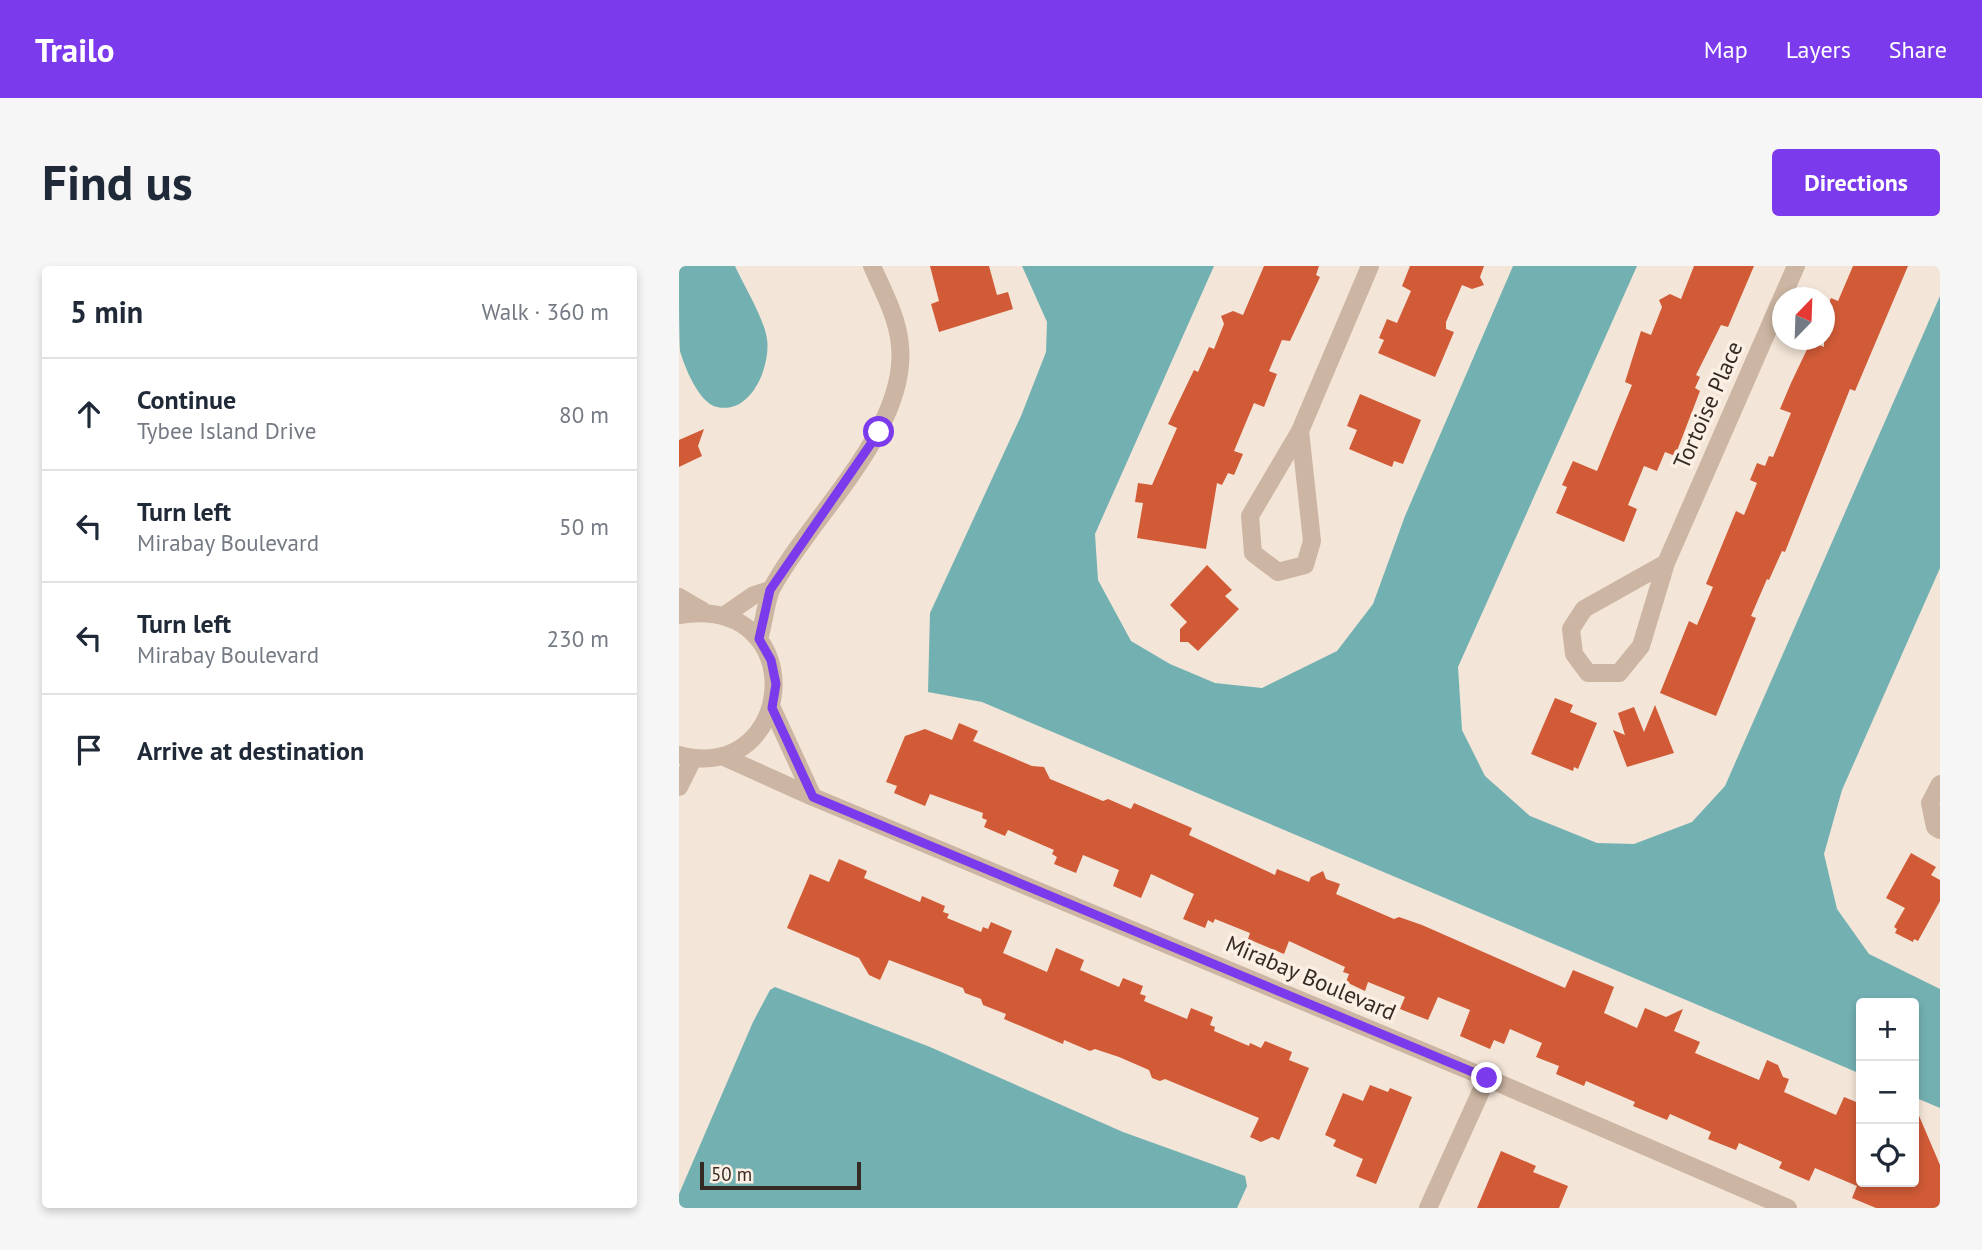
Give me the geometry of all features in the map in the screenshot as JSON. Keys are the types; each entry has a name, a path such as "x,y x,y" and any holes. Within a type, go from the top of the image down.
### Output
{"street":[{"path":"759,639 770,590 879,432 896,392 900,347 892,311 871,266"},
{"path":"1300,431 1311,541 1305,565 1278,572 1254,553 1250,516 1300,431 1370,266"},
{"name":"Tortoise Place","path":"1665,563 1584,609 1571,629 1574,654 1588,673 1619,673 1641,646 1665,563 1796,266"},
{"path":"725,615 754,595 770,590"},
{"path":"679,597 703,611"},
{"path":"679,615 703,611 725,615 744,624 759,639 771,660 776,684 772,708 761,729 744,746 722,756 686,757 679,787"},
{"path":"772,708 813,797"},
{"name":"Mirabay Boulevard","path":"722,756 813,797 1487,1078 1788,1208"},
{"path":"1940,784 1930,803 1935,827 1940,830"},
{"path":"1427,1208 1487,1078"}],"water":[{"path":"679,266 735,266 758,312 767,339 766,362 756,386 740,404 717,407 710,404 689,375 680,351"},
{"path":"1022,266 1214,266 1095,534 1098,580 1131,641 1170,664 1215,683 1262,688 1337,651 1373,604 1405,516 1513,266 1637,266 1458,667 1462,730 1485,776 1530,816 1597,843 1634,844 1692,822 1725,786 1940,296 1940,568 1842,790 1824,854 1837,909 1869,954 1940,989 1940,1108 1919,1099 1919,998 1856,998 1856,1072 982,702 928,692 930,613 1021,416 1046,352 1047,322"},
{"path":"775,987 930,1047 1123,1132 1245,1176 1247,1186 1237,1208 679,1208 679,1194 753,1022 770,990"}],"building":[{"path":"930,266 989,266 997,295 1008,292 1013,309 939,332 931,304 939,301"},
{"path":"1264,266 1319,266 1316,275 1320,277 1290,341 1282,340 1269,371 1277,374 1264,407 1254,403 1234,451 1243,454 1234,475 1228,473 1222,485 1217,483 1206,549 1137,538 1143,503 1135,502 1138,483 1152,485 1177,428 1168,424 1194,370 1198,372 1209,347 1214,349 1224,324 1221,316 1233,311 1243,315"},
{"path":"1410,266 1484,266 1480,277 1484,285 1472,289 1462,285 1446,322 1446,329 1454,332 1435,377 1378,353 1384,340 1379,338 1387,319 1397,323 1411,291 1402,286"},
{"path":"1694,266 1754,266 1728,327 1721,325 1696,375 1700,377 1695,388 1700,391 1675,456 1665,452 1657,471 1644,466 1628,505 1637,509 1624,542 1556,513 1567,487 1562,485 1573,461 1597,471 1632,385 1625,382 1641,331 1651,335 1662,307 1659,300 1670,294 1681,299"},
{"path":"1853,266 1908,266 1855,391 1850,389 1785,552 1782,551 1769,580 1767,579 1751,616 1756,618 1716,716 1660,693 1689,621 1697,625 1713,587 1706,584 1736,511 1744,515 1757,483 1750,480 1757,463 1765,466 1769,456 1773,457 1791,413 1780,409 1807,350 1835,350 1835,300 1838,301"},
{"path":"1360,394 1421,420 1403,464 1394,461 1392,467 1349,449 1357,430 1347,426"},
{"path":"704,429 698,446 702,456 679,467 679,440"},
{"path":"1207,565 1232,590 1225,596 1239,609 1198,651 1188,642 1180,642 1180,629 1187,622 1170,605"},
{"path":"1555,698 1573,705 1570,712 1597,723 1578,769 1574,767 1573,771 1531,754"},
{"path":"1655,705 1674,753 1627,767 1613,730 1625,735 1618,713 1634,707 1644,732"},
{"path":"959,723 978,731 973,741 1032,766 1044,767 1050,779 1103,801 1108,799 1131,809 1134,803 1192,828 1189,835 1275,875 1277,869 1309,882 1311,877 1323,871 1326,879 1340,884 1336,894 1394,919 1399,917 1422,925 1565,988 1573,970 1614,987 1604,1013 1637,1028 1645,1008 1666,1017 1683,1009 1674,1031 1700,1042 1695,1053 1759,1080 1767,1060 1778,1065 1783,1077 1789,1079 1784,1092 1836,1115 1844,1097 1856,1102 1856,1186 1815,1168 1809,1181 1779,1168 1782,1162 1739,1143 1736,1150 1708,1139 1711,1132 1670,1114 1667,1120 1633,1106 1635,1102 1586,1081 1584,1086 1556,1074 1559,1066 1536,1057 1542,1043 1510,1029 1504,1044 1494,1040 1490,1049 1460,1036 1470,1010 1438,997 1428,1020 1400,1009 1405,997 1368,982 1365,991 1346,982 1349,974 1343,972 1345,967 1289,941 1284,954 1248,939 1250,933 1215,919 1213,923 1208,920 1205,928 1183,919 1194,894 1151,874 1141,898 1113,886 1119,870 1083,855 1076,873 1054,864 1057,857 1052,854 1054,850 1008,830 1005,836 984,827 987,820 982,818 983,813 930,794 925,806 894,793 897,786 886,782 905,736 925,729 952,740"},
{"path":"1911,853 1936,867 1931,875 1940,880 1940,901 1918,941 1914,939 1913,942 1895,933 1897,929 1894,927 1905,908 1886,898"},
{"path":"839,859 867,871 864,878 920,902 922,896 945,906 943,912 949,914 947,918 981,932 983,927 988,929 991,922 1012,931 1003,953 1047,972 1056,948 1084,960 1080,970 1119,987 1123,978 1143,986 1140,994 1146,996 1144,1001 1187,1019 1191,1008 1213,1017 1210,1025 1215,1027 1214,1031 1249,1046 1250,1043 1261,1048 1265,1041 1292,1052 1289,1060 1309,1068 1279,1140 1272,1137 1261,1142 1250,1137 1259,1118 1165,1079 1160,1081 1152,1078 1149,1070 1119,1057 1095,1049 1090,1051 1064,1040 1063,1044 1004,1019 1006,1014 983,1005 981,999 965,993 963,988 889,960 880,980 869,975 859,958 787,928 810,874 829,882"},
{"path":"1370,1085 1388,1092 1390,1088 1412,1097 1376,1184 1356,1176 1363,1159 1333,1146 1336,1140 1325,1135 1343,1093 1363,1101"},
{"path":"1919,1116 1940,1165 1940,1208 1876,1208 1852,1198 1857,1187 1919,1187"},
{"path":"1501,1151 1536,1166 1533,1172 1568,1186 1559,1208 1477,1208"}],"route":[{"path":"879,432 770,590 768,609 759,639 771,660 776,684 772,708 813,797 1487,1078"}]}
